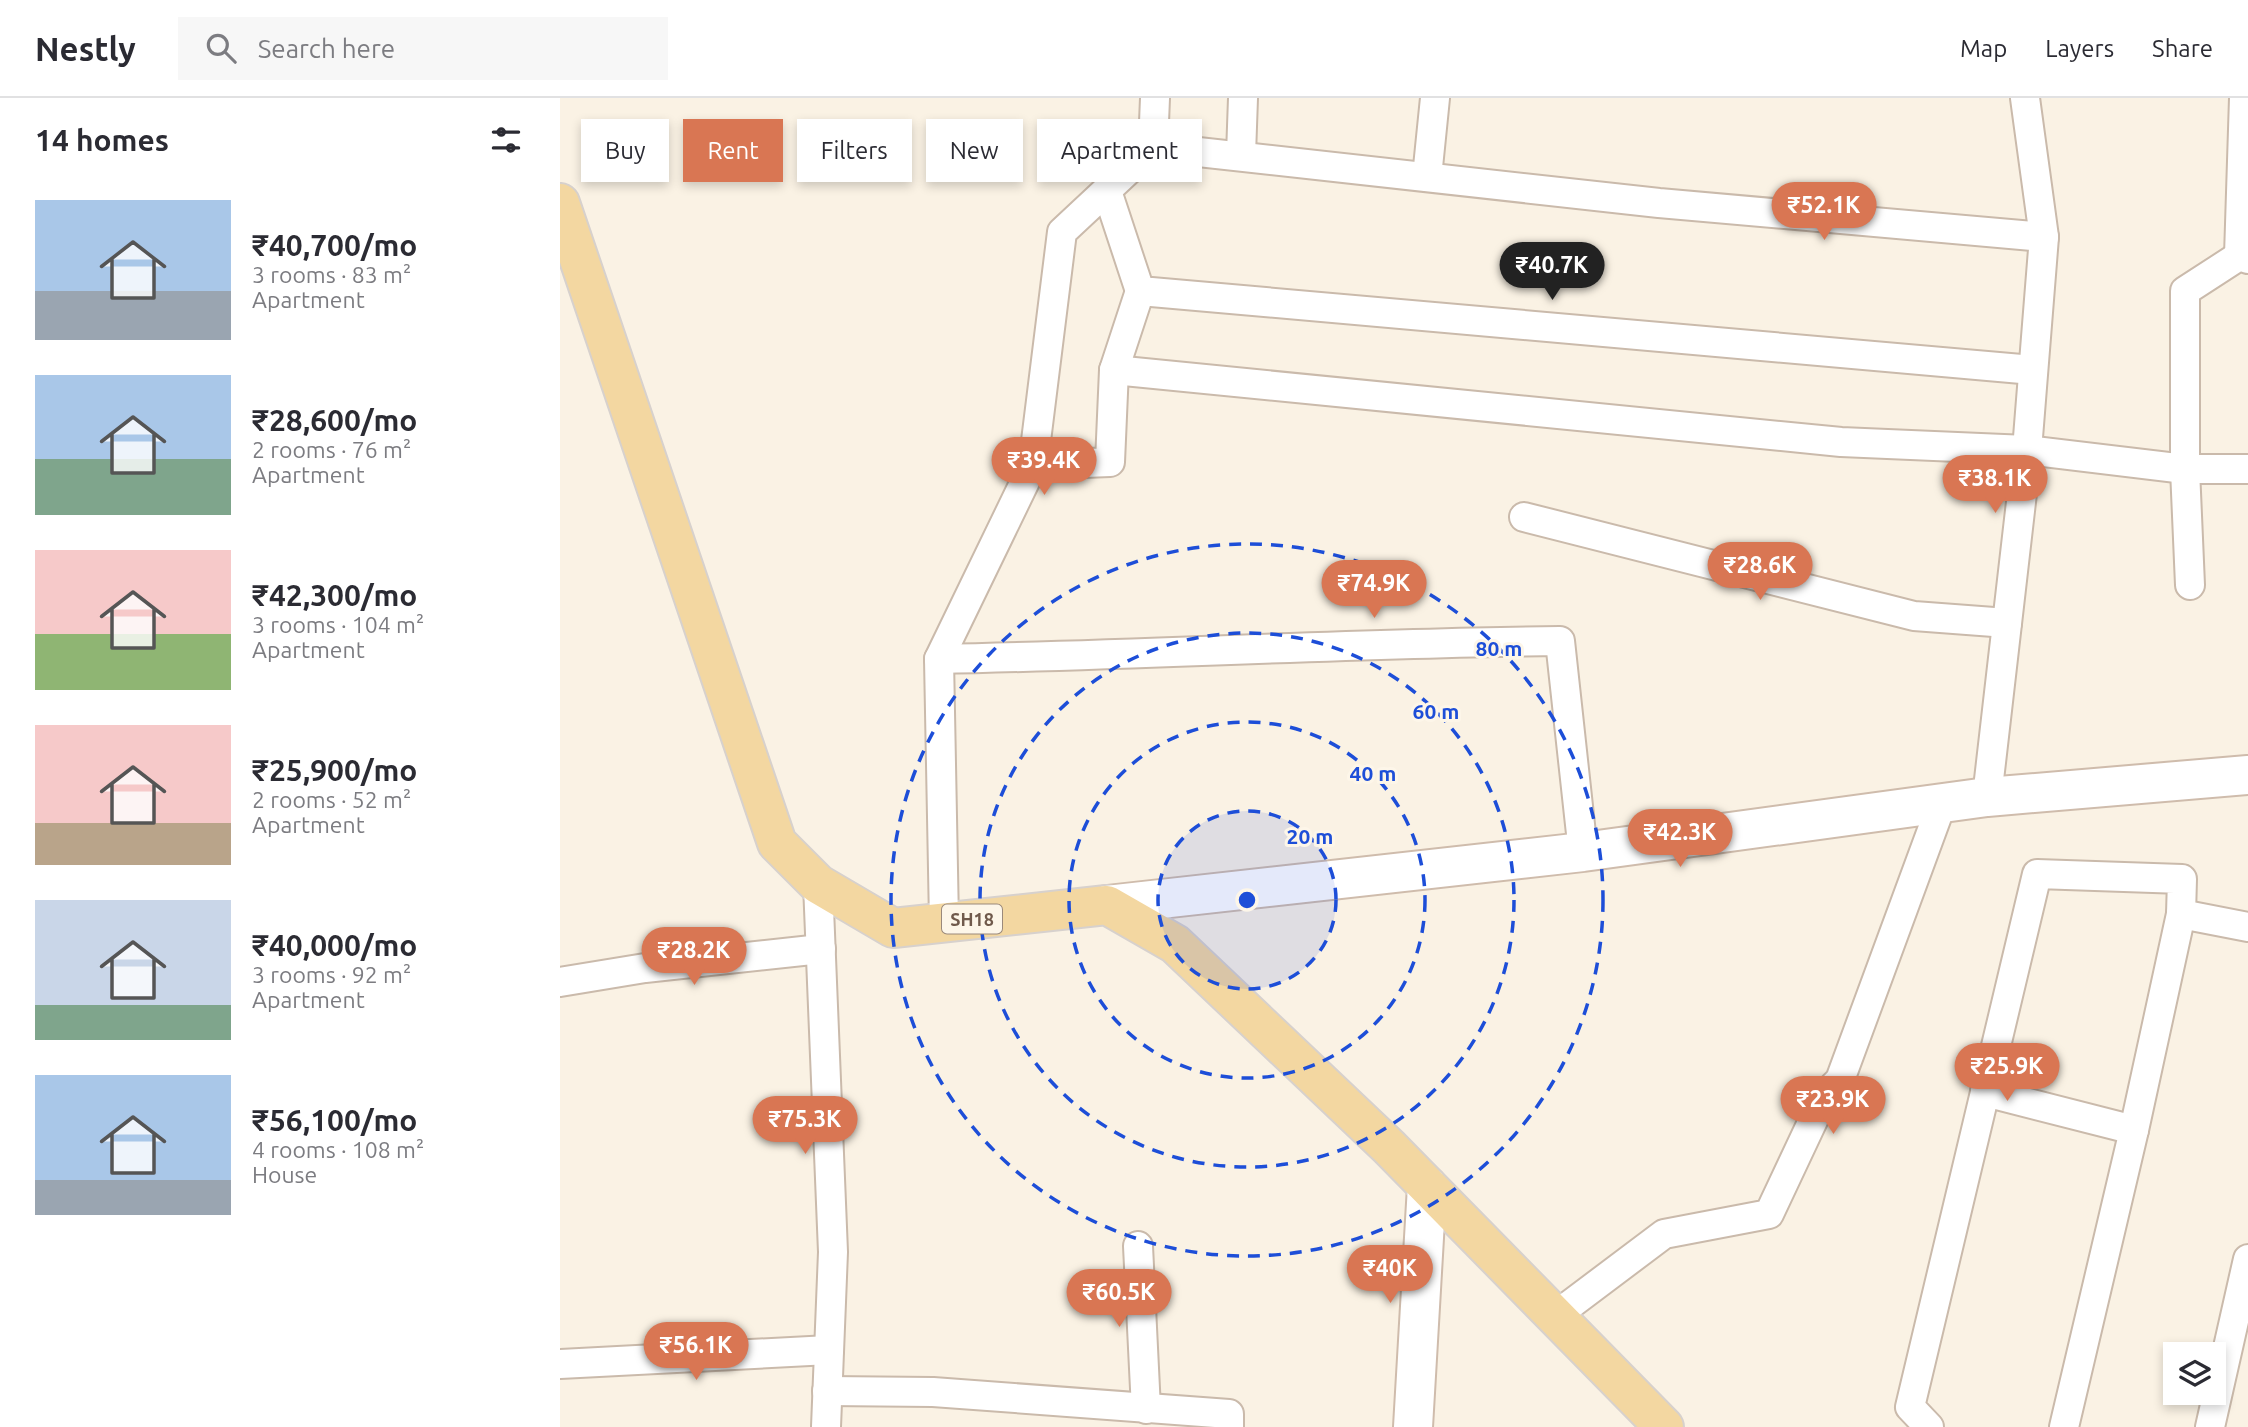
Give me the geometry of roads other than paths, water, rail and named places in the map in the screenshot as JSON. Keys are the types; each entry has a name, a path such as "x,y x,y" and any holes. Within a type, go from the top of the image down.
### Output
{"main road":[{"name":"SH18","path":"560,203 777,843 818,884 893,928 1107,905"},
{"path":"1107,905 1175,944 1427,1186 1664,1427"}],"street":[{"path":"1154,119 1155,98"},
{"path":"1241,155 1243,98"},
{"path":"1427,177 1435,98"},
{"path":"1987,797 2027,450 2044,237 2025,98"},
{"path":"2190,585 2185,468 2185,291 2243,257 2244,98"},
{"path":"1202,151 1659,203 2044,237"},
{"path":"944,922 940,659 1033,465 1062,232 1116,182"},
{"path":"1033,465 1110,462 1114,370 1140,291 1107,191"},
{"path":"1140,291 2033,370"},
{"path":"1114,370 1841,442 2027,450 2185,468 2248,468"},
{"path":"1524,517 1914,616 2007,623"},
{"path":"940,659 1155,655 1410,642 1560,641 1583,852"},
{"path":"1107,905 1583,852 1987,797 2248,775"},
{"path":"1555,1316 1664,1234 1769,1214 1825,1095 1840,1080 1942,803"},
{"path":"1929,1427 1910,1407 2037,874 2182,879 2180,914 2134,1130 2064,1427"},
{"path":"818,884 834,1252 826,1427"},
{"path":"2180,914 2248,927"},
{"path":"560,982 645,968 821,949"},
{"path":"1985,1092 2134,1130"},
{"path":"1413,1427 1427,1186"},
{"path":"1138,1246 1146,1409"},
{"path":"2210,1427 2248,1259"},
{"path":"560,1364 829,1350"},
{"path":"827,1391 933,1392 1229,1414 1229,1427"}]}
